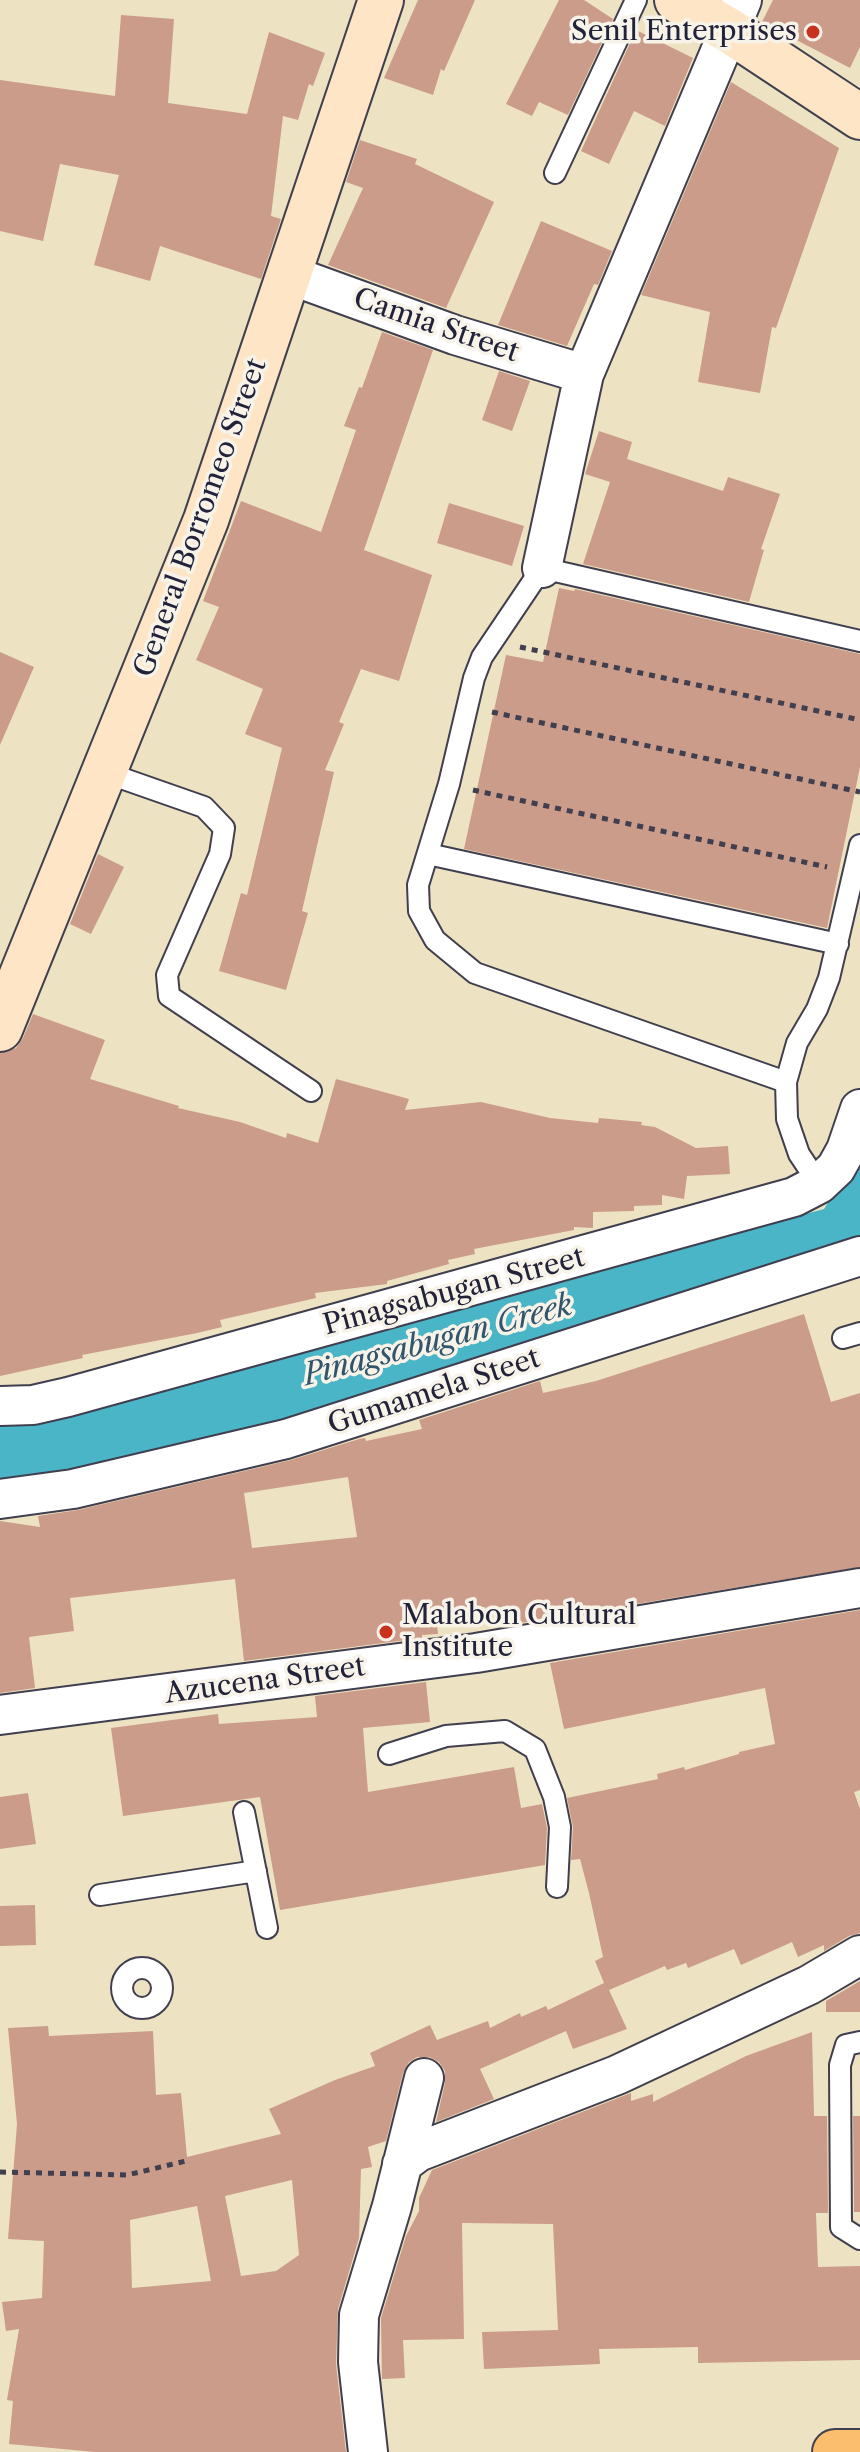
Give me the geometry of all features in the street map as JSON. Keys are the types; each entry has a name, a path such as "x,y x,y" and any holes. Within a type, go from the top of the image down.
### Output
{"highway":[{"path":"835,2452 860,2452"}],"street":[{"name":"General Borromeo Street","path":"0,1029 206,520 381,0"},
{"path":"677,0 736,16 860,117"},
{"path":"542,568 584,374 736,16"},
{"name":"Camia Street","path":"290,275 455,335 584,374"},
{"name":"Pinagsabugan Street","path":"0,1406 33,1405 68,1397 794,1197 819,1184 836,1168 846,1150 860,1109"},
{"name":"Gumamela Steet","path":"0,1499 73,1489 286,1439 860,1256"},
{"name":"Azucena Street","path":"0,1715 476,1653 860,1588"},
{"path":"402,2164 418,2152 617,2075 809,1985 860,1955"},
{"path":"368,2452 358,2362 359,2315 373,2274 424,2078"}],"lane":[{"path":"555,173 636,0"},
{"path":"786,1082 475,973 435,940 419,911 418,885 449,784 474,678 492,640 542,568 860,641"},
{"path":"104,772 204,807 224,828 220,854 167,975 169,996 311,1091"},
{"path":"819,1184 799,1154 787,1119 786,1082 797,1043 817,1009 838,944 860,845"},
{"path":"428,854 838,944"},
{"path":"389,1754 446,1736 505,1731 535,1749 554,1797 560,1827 557,1887"},
{"path":"244,1812 267,1928"},
{"path":"100,1895 256,1871"},
{"path":"860,2042 846,2045 840,2065 841,2227 860,2239"}],"path":[{"path":"492,640 860,720"},
{"path":"467,707 860,792"},
{"path":"449,784 854,872"},
{"path":"0,2172 127,2175 186,2161"}],"water":[{"name":"Pinagsabugan Creek","path":"860,1152 860,1247 754,1282 74,1480 0,1482 0,1425 22,1424 86,1410 824,1209"}],"building":[{"path":"418,0 475,0 444,71 441,69 433,95 384,78"},
{"path":"559,0 584,0 613,19 568,115 539,102 532,116 506,104"},
{"path":"773,0 860,0 860,47 850,68 762,22"},
{"path":"121,15 174,19 168,103 247,114 269,32 325,53 313,86 309,84 298,120 283,116 271,216 281,219 261,279 160,246 150,281 94,265 119,175 60,164 43,241 0,231 0,80 115,96"},
{"path":"636,30 693,58 665,126 634,111 609,164 581,151"},
{"path":"731,82 839,148 776,328 772,327 760,393 698,382 710,312 641,295"},
{"path":"360,140 417,159 415,164 494,202 446,308 328,265 363,188 346,182"},
{"path":"541,221 612,251 567,346 498,325"},
{"path":"382,332 433,350 364,550 432,575 399,681 361,669 339,722 344,724 325,770 334,772 302,911 308,913 286,990 219,971 241,893 247,895 282,748 245,734 263,689 196,660 219,607 203,601 241,501 321,532 356,430 344,426 359,387 362,388"},
{"path":"499,371 530,381 512,431 482,420"},
{"path":"599,431 632,442 627,459 723,491 728,477 780,494 761,549 764,550 749,602 583,564 610,482 585,474"},
{"path":"449,503 524,526 512,566 437,543"},
{"path":"559,588 575,589 860,654 860,767 827,928 464,849 506,655 543,662"},
{"path":"0,652 34,667 0,745"},
{"path":"98,854 124,867 91,934 70,924"},
{"path":"33,1014 105,1040 90,1079 178,1108 240,1122 286,1138 287,1133 318,1143 336,1079 409,1099 405,1110 481,1102 550,1118 598,1123 599,1118 642,1122 641,1125 655,1127 696,1148 728,1146 730,1174 687,1176 684,1199 662,1195 662,1205 634,1206 634,1211 593,1212 593,1228 574,1227 574,1230 474,1249 475,1254 448,1260 449,1264 387,1281 387,1284 315,1293 316,1298 220,1320 222,1327 82,1355 83,1358 0,1376 0,1053 16,1048"},
{"path":"804,1314 831,1402 860,1393 860,1567 509,1625 506,1606 486,1610 485,1607 436,1617 438,1634 422,1635 422,1638 244,1661 235,1579 70,1598 74,1631 29,1637 35,1688 0,1693 0,1521 40,1527 38,1516 78,1510 291,1460 359,1439 365,1438 366,1441 422,1429 419,1420 540,1381 543,1393 596,1381","holes":["348,1477 357,1537 252,1548 244,1493"]},
{"path":"860,1610 860,1790 854,1792 860,1809 860,1933 824,1951 824,1945 798,1957 792,1942 741,1965 734,1949 688,1968 686,1963 667,1970 665,1966 609,1990 627,2029 573,2049 566,2031 480,2069 494,2099 436,2122 445,2071 439,2062 429,2057 417,2057 409,2062 403,2073 386,2141 368,2147 372,2167 361,2169 359,2238 338,2309 336,2364 346,2452 95,2452 9,2444 13,2401 7,2400 19,2329 6,2331 2,2302 42,2298 44,2241 8,2239 17,2124 8,2028 48,2026 49,2036 153,2031 156,2095 181,2093 187,2157 281,2134 269,2109 375,2066 370,2053 430,2025 437,2040 488,2021 490,2028 520,2013 521,2017 546,2006 548,2010 604,1983 595,1961 603,1957 580,1859 571,1860 573,1827 567,1798 658,1779 657,1774 684,1767 685,1770 775,1744 765,1688 564,1729 550,1663","holes":["292,2180 299,2255 276,2271 241,2276 225,2196","197,2206 211,2281 132,2288 130,2220"]},
{"path":"426,1682 430,1722 363,1728 368,1792 514,1767 521,1808 542,1804 547,1828 545,1865 280,1910 260,1797 123,1816 111,1728 218,1714 219,1724 317,1717 315,1696"},
{"path":"28,1793 36,1844 0,1849 0,1797"},
{"path":"35,1905 36,1945 0,1946 0,1906"},
{"path":"860,1981 860,2012 826,2012 826,2001"},
{"path":"812,2032 814,2116 827,2116 828,2213 816,2213 818,2267 860,2266 860,2360 698,2363 698,2347 599,2349 600,2364 484,2369 482,2332 558,2330 553,2224 462,2223 464,2339 403,2340 405,2378 382,2379 381,2318 406,2236 419,2211 419,2198 432,2170 631,2093 631,2101 653,2094 653,2102 746,2056"},
{"path":"853,2116 860,2116 860,2212 854,2212"}],"place":[{"name":"Senil Enterprises","path":"813,32"},
{"name":"Malabon Cultural Institute","path":"386,1632"}]}
